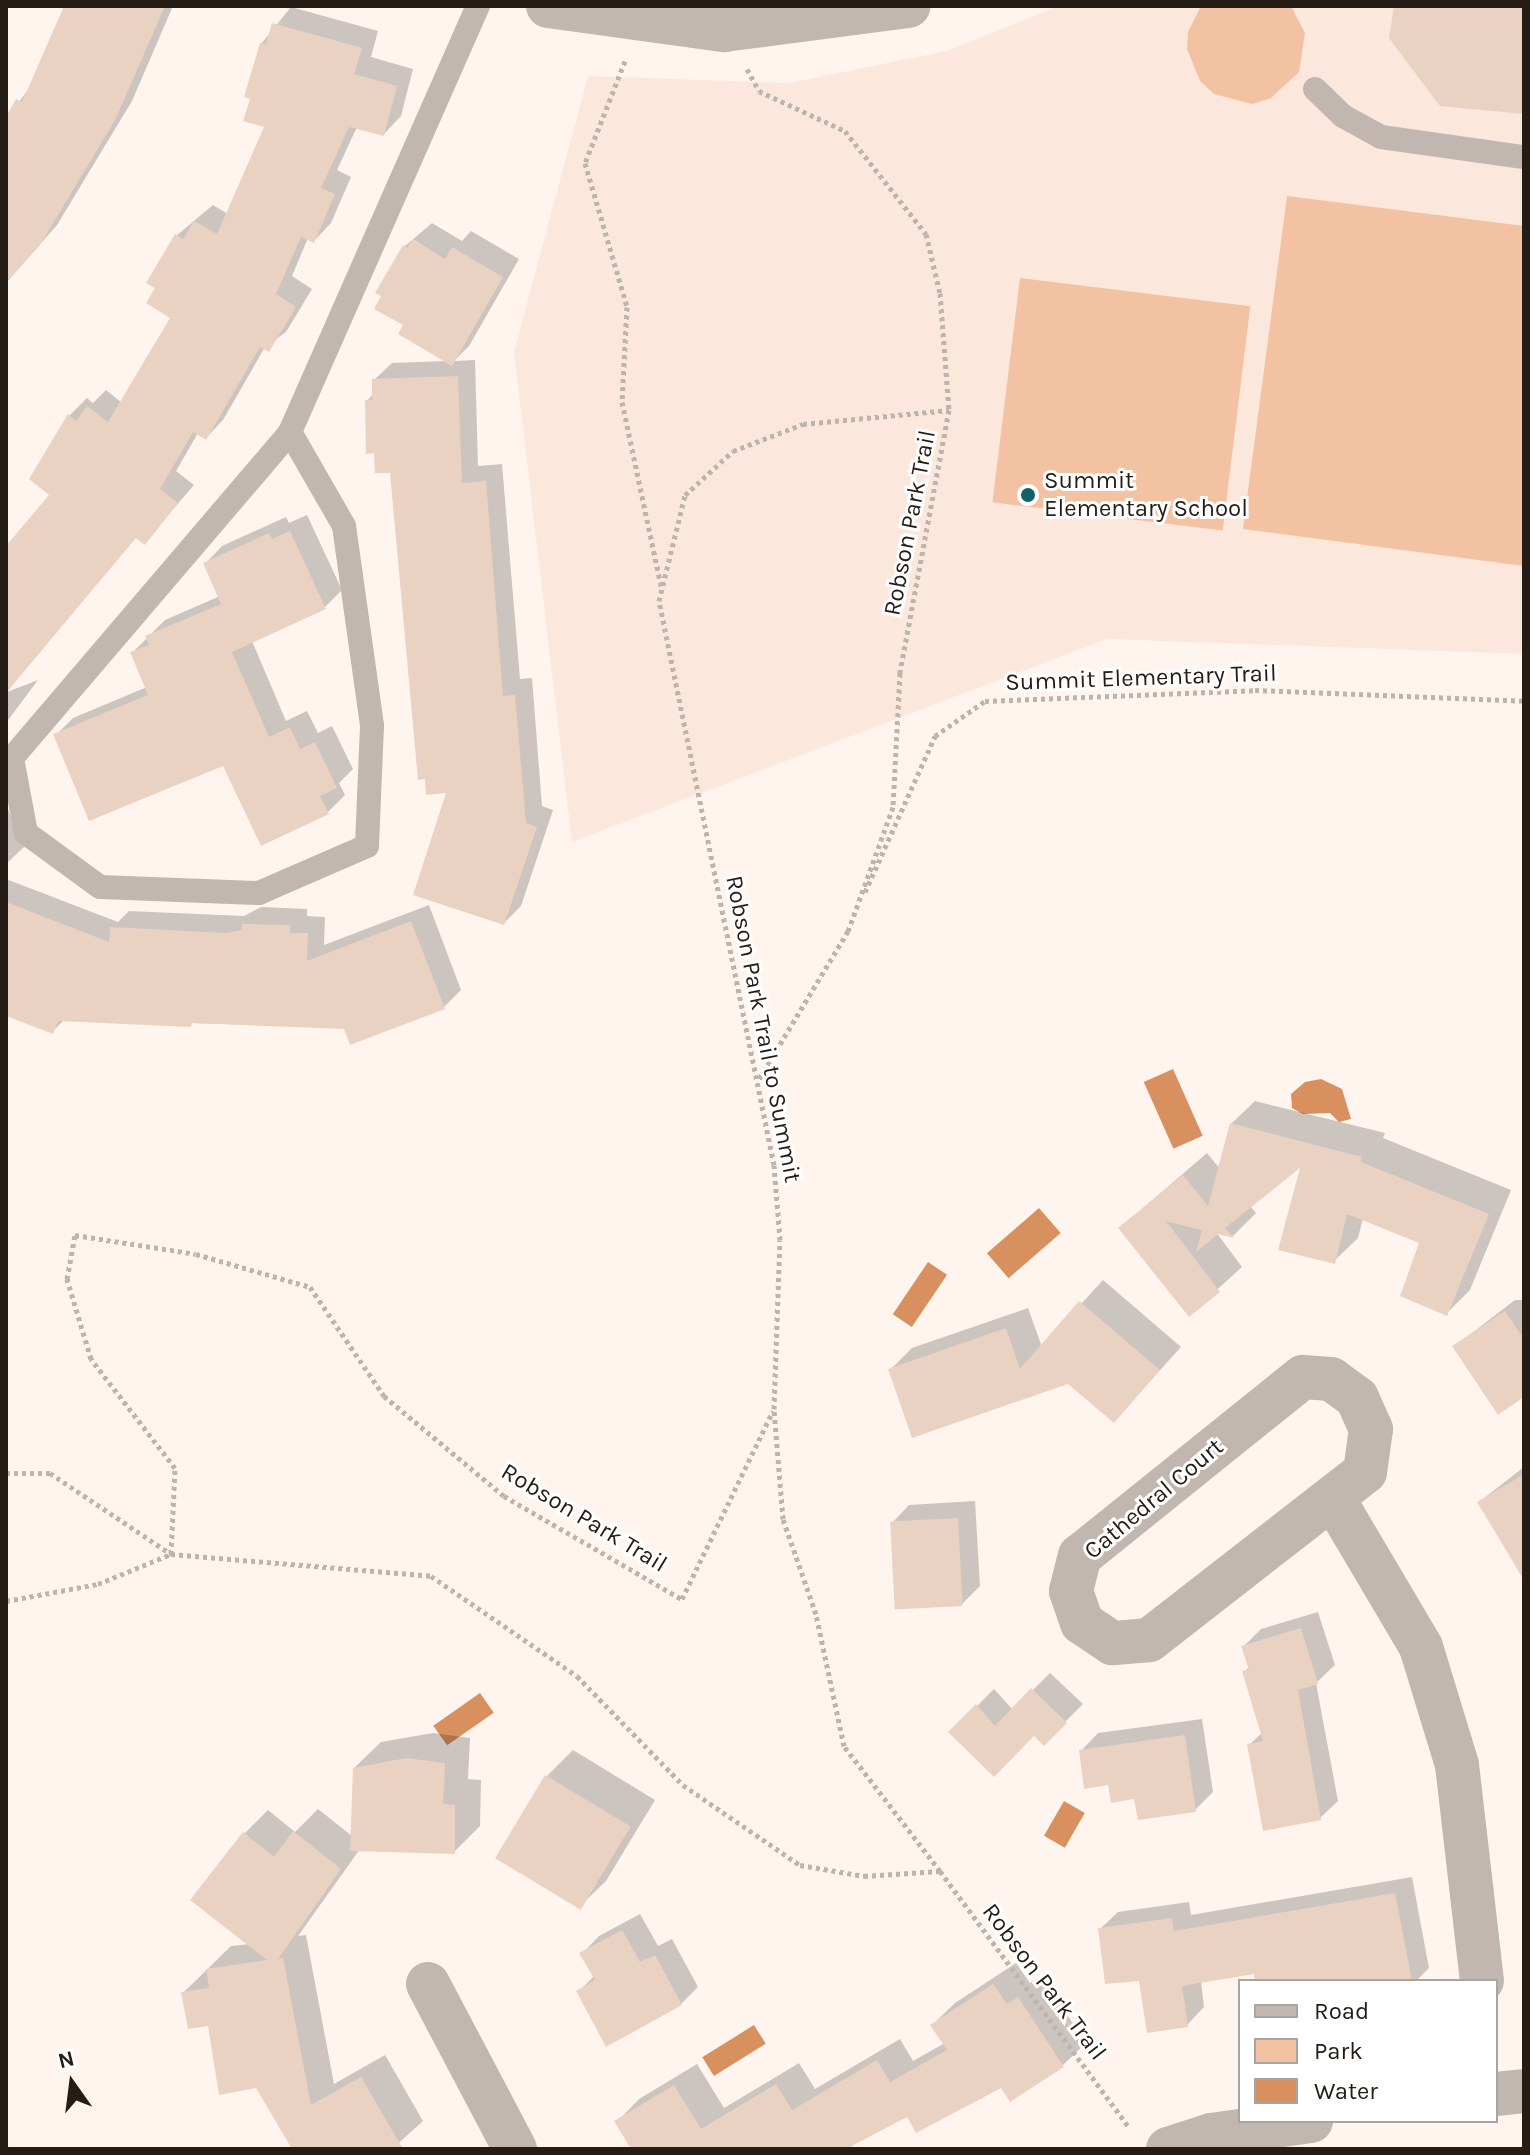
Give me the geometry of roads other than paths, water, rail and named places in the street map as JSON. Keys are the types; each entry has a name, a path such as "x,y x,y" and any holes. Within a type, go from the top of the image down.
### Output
{"street":[{"path":"548,6 724,30 907,6"},
{"name":"Cathedral Court","path":"1303,1377 1331,1379 1357,1398 1371,1429 1365,1472 1333,1498 1149,1640 1112,1643 1082,1623 1071,1591 1080,1556 1303,1377"},
{"path":"1333,1498 1426,1662 1457,1765 1482,1979"},
{"path":"428,1984 515,2149"},
{"path":"1498,2094 1524,2091"},
{"path":"1168,2149 1211,2135 1297,2123"}],"lane":[{"path":"290,432 344,526 372,726 367,846 259,893 100,887 26,833 12,758 290,432 478,6"},
{"path":"1315,89 1343,116 1381,137 1524,157"}],"water":[{"path":"1173,1069 1203,1136 1173,1149 1144,1082"},
{"path":"1321,1079 1342,1089 1351,1119 1339,1122 1330,1113 1303,1114 1292,1108 1291,1094 1305,1082"},
{"path":"1039,1208 1061,1233 1009,1278 987,1253"},
{"path":"928,1262 947,1275 912,1327 893,1314"},
{"path":"480,1693 494,1713 447,1745 433,1726"},
{"path":"1064,1801 1085,1813 1065,1848 1044,1836"},
{"path":"754,2025 766,2044 714,2076 702,2057"}],"place":[{"name":"Summit Elementary School","path":"1028,495"}]}
